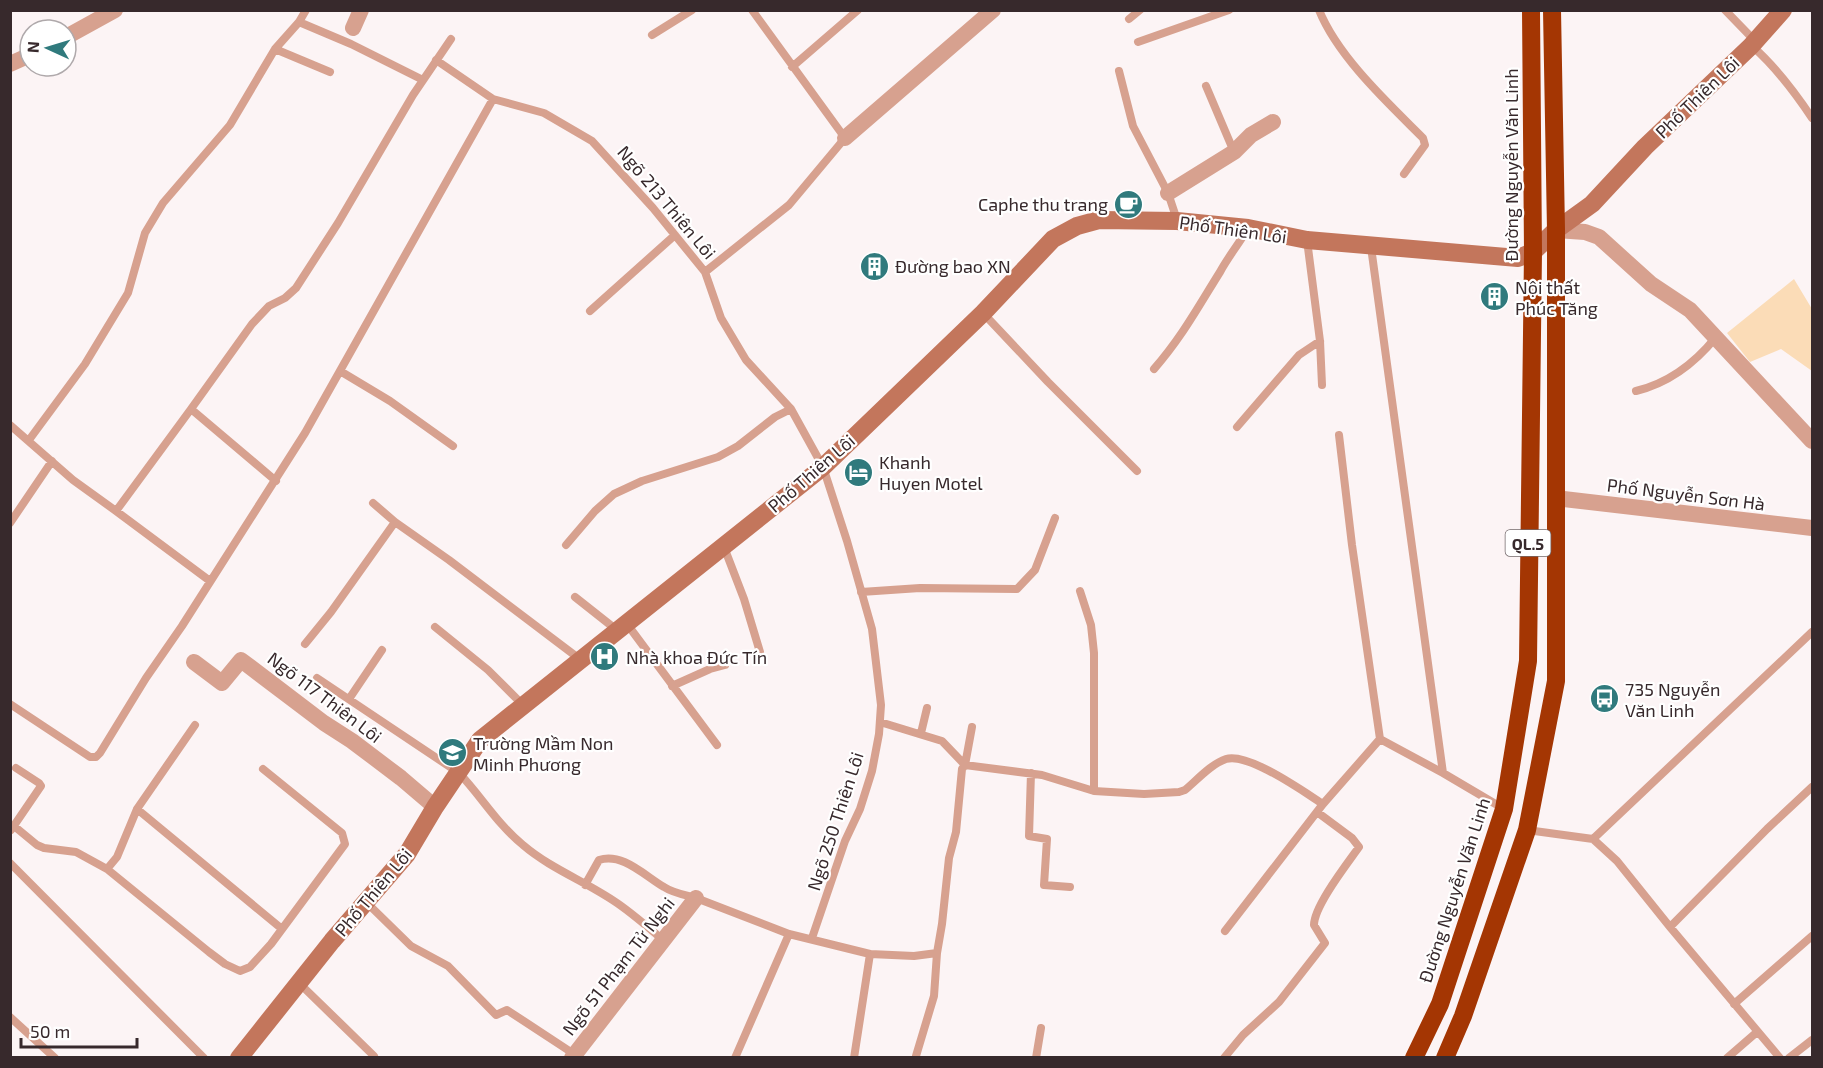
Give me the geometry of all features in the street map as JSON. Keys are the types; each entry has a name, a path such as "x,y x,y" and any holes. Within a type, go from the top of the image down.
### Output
{"highway":[{"name":"Đường Nguyễn Văn Linh","path":"1414,1058 1440,1004 1504,809 1528,661 1533,252 1531,10"},
{"name":"QL.5","path":"1445,1058 1464,1016 1527,830 1556,681 1556,230 1552,10"}],"main road":[{"name":"Phố Thiên Lôi","path":"239,1058 298,982 407,854 480,740 823,467 983,313 1053,239 1077,226 1099,220 1177,221 1248,228 1307,240 1371,247 1518,258 1533,252 1556,230 1592,204 1645,147 1753,44 1783,10"}],"street":[{"path":"78,30 115,10"},
{"path":"353,28 361,10"},
{"path":"845,138 993,10"},
{"path":"1168,193 1234,152 1251,135 1273,122"},
{"path":"1556,230 1585,232 1599,237 1652,284 1690,310 1812,441"},
{"name":"Phố Nguyễn Sơn Hà","path":"1555,498 1812,528"},
{"name":"Ngõ 117 Thiên Lôi","path":"194,662 222,683 241,660 249,664 261,677 352,741 435,807"},
{"name":"Ngõ 51 Phạm Tử Nghi","path":"573,1056 696,898"}],"lane":[{"path":"30,440 85,364 128,293 145,233 163,203 231,124 275,49 299,22 306,10"},
{"path":"652,35 692,10"},
{"path":"705,272 789,205 845,138 752,10"},
{"path":"792,67 858,10"},
{"path":"1129,19 1140,10"},
{"path":"1138,42 1229,10"},
{"path":"1319,10 1328,30 1368,82 1423,138 1425,145 1404,174"},
{"path":"1725,10 1793,89 1812,117"},
{"path":"299,22 351,44 423,81"},
{"path":"116,511 252,324 269,306 285,298 296,288 451,39"},
{"path":"275,49 330,72"},
{"name":"Ngõ 213 Thiên Lôi","path":"436,60 493,99 544,113 592,141 705,272 721,318 746,360 791,409 823,467"},
{"path":"1119,71 1133,126 1168,193 1177,221"},
{"path":"1206,86 1234,152"},
{"path":"10,704 90,757 96,757 276,481 493,99"},
{"path":"1154,369 1184,333 1248,228"},
{"path":"590,311 675,235"},
{"path":"1307,240 1320,341 1322,385"},
{"path":"1371,247 1443,773"},
{"path":"983,313 1137,471"},
{"path":"1636,391 1654,387 1679,373 1704,352 1716,337"},
{"path":"1237,427 1299,355 1320,341"},
{"path":"340,371 390,401 453,446"},
{"path":"191,409 276,481"},
{"path":"566,545 595,511 614,494 642,482 717,457 738,446 775,417 791,409"},
{"path":"10,425 30,440 73,480 210,580"},
{"path":"1225,931 1323,804 1380,739 1352,545 1339,435"},
{"path":"10,523 52,461"},
{"name":"Ngõ 250 Thiên Lôi","path":"812,938 872,771 881,705 872,628 823,467"},
{"path":"373,503 395,522 449,560 581,661"},
{"path":"861,592 920,588 1017,589 1035,570 1055,518"},
{"path":"305,644 331,612 395,522"},
{"path":"724,546 744,599 760,652"},
{"path":"1080,591 1091,625 1094,653 1094,791"},
{"path":"575,597 623,627 649,651 672,686 717,745"},
{"path":"435,627 488,670 524,706"},
{"path":"1593,839 1812,632"},
{"path":"349,699 382,650"},
{"path":"672,686 710,669 725,665"},
{"path":"318,678 459,773 505,829 539,858 615,902 663,940"},
{"path":"921,733 927,708"},
{"path":"880,722 942,741 965,765 1042,775 1094,791 1144,794 1179,792 1185,790 1219,762 1229,758 1241,758 1279,776 1323,804"},
{"path":"107,869 117,857 137,809 195,725"},
{"path":"916,1056 934,996 949,858 956,832 962,770 972,727"},
{"path":"1380,739 1504,809"},
{"path":"16,768 41,786 12,829 37,845 76,852 107,869 209,952 225,964 240,971 250,967 345,844 342,833 263,769"},
{"path":"1031,773 1029,836 1047,838 1044,885 1070,887"},
{"path":"1670,927 1812,787"},
{"path":"137,809 282,928"},
{"path":"1224,1058 1243,1035 1279,1002 1325,943 1314,925 1317,913 1332,886 1359,847 1352,838 1317,812"},
{"path":"1527,830 1593,839 1617,861 1756,1032 1780,1058"},
{"path":"585,885 599,860 608,857 621,861 665,888 789,934 870,954 914,956 937,953"},
{"path":"10,862 201,1056"},
{"path":"366,902 411,946 447,966 496,1015 503,1010 507,1011 573,1056"},
{"path":"735,1058 789,934"},
{"path":"1734,1004 1812,936"},
{"path":"854,1058 870,954"},
{"path":"298,982 374,1056"},
{"path":"10,1017 55,1058"},
{"path":"1036,1058 1041,1028"},
{"path":"1727,1058 1756,1032"},
{"path":"1789,1058 1812,1040"}],"shaded area":[{"path":"1794,279 1812,309 1812,371 1781,349 1750,362 1727,333"}],"place":[{"name":"Caphe thu trang","path":"1129,204"},
{"name":"Đường bao XN","path":"874,266"},
{"name":"Nội thất Phúc Tăng","path":"1494,297"},
{"name":"Khanh Huyen Motel","path":"858,472"},
{"name":"Nhà khoa Đức Tín","path":"605,657"},
{"name":"735 Nguyễn Văn Linh","path":"1604,699"},
{"name":"Trường Mầm Non Minh Phương","path":"452,753"}]}
